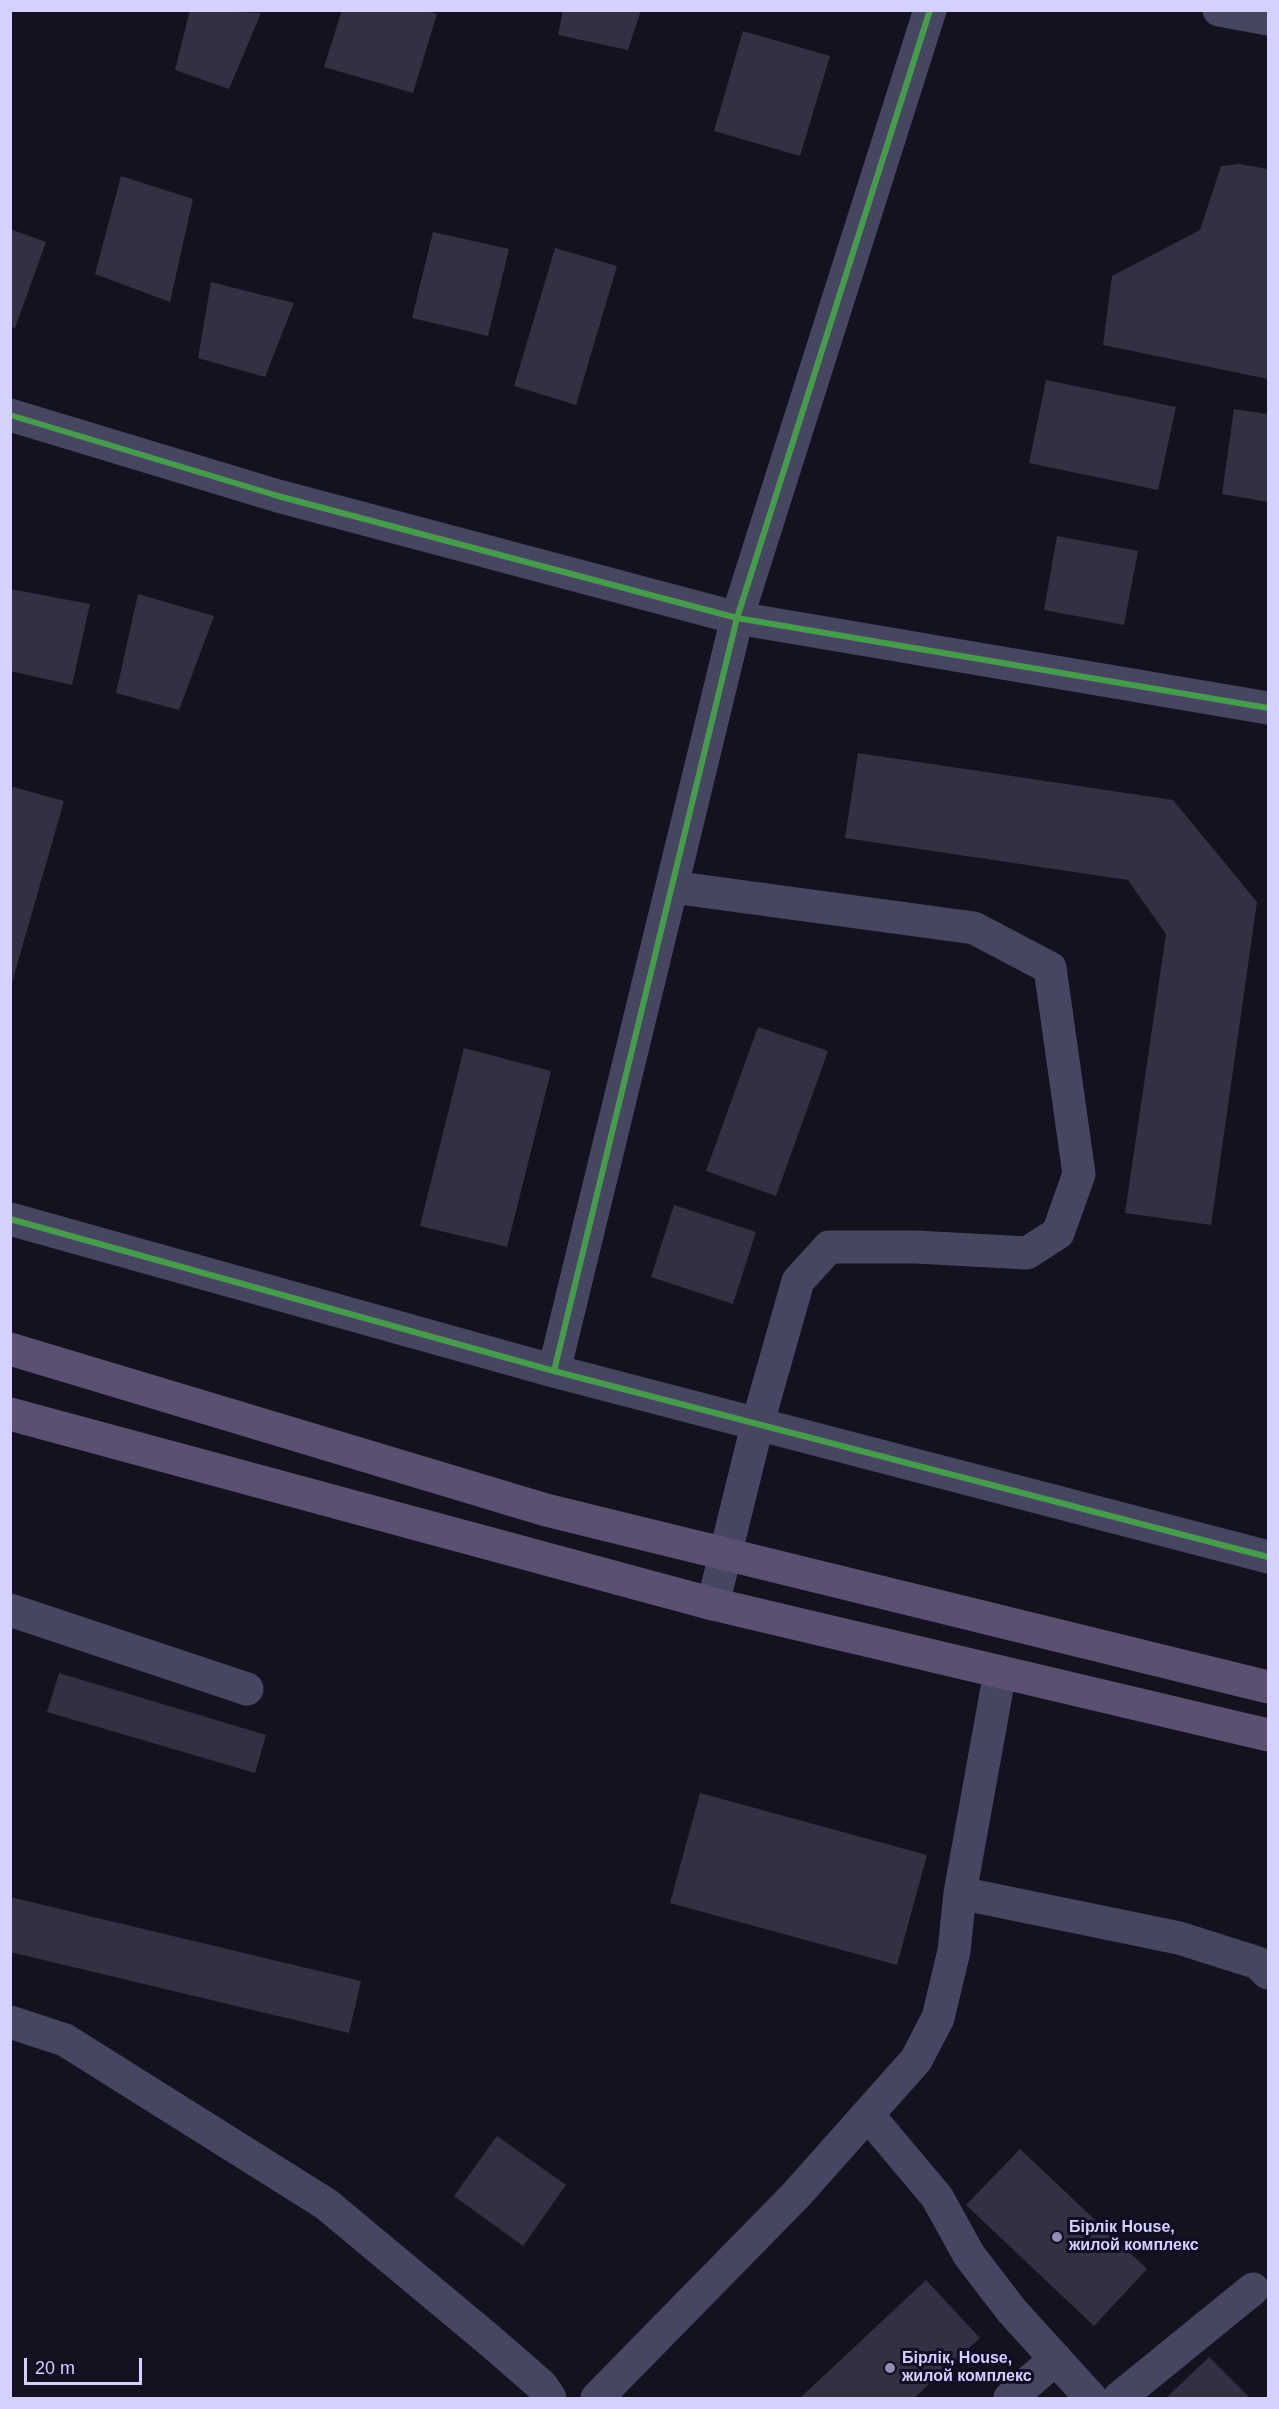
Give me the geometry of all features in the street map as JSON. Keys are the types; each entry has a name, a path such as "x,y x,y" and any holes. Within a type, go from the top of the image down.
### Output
{"main road":[{"path":"10,1349 546,1510 1269,1687"},
{"path":"10,1414 713,1604 1269,1735"}],"street":[{"path":"554,1371 737,618 930,10"},
{"path":"1219,10 1269,19"},
{"path":"10,415 278,496 737,618 1269,708"},
{"path":"672,887 974,928 1050,968 1080,1174 1058,1233 1027,1253 916,1247 829,1247 798,1281 758,1422 713,1604"},
{"path":"10,1219 554,1371 758,1422 1269,1557"},
{"path":"10,1610 247,1689"},
{"path":"597,2398 796,2195 916,2060 938,2018 954,1951 960,1893 1000,1672"},
{"path":"960,1893 1179,1938 1258,1963 1269,1973"},
{"path":"10,2022 65,2040 326,2204 541,2385 550,2398"},
{"path":"868,2115 936,2197 969,2255 1012,2311 1090,2398"},
{"path":"1119,2398 1253,2289"},
{"path":"1010,2398 1056,2359"}],"building":[{"path":"190,10 261,13 229,89 175,70"},
{"path":"342,10 425,10 437,14 413,93 324,67"},
{"path":"563,10 641,10 628,50 558,35"},
{"path":"743,31 830,56 800,156 714,131"},
{"path":"1240,164 1268,169 1268,379 1103,345 1112,276 1200,230 1221,166"},
{"path":"121,176 193,199 170,302 95,274"},
{"path":"10,229 46,242 15,328 10,326"},
{"path":"433,232 509,249 488,336 412,318"},
{"path":"555,248 617,266 576,405 514,386"},
{"path":"211,282 294,303 265,377 198,358"},
{"path":"1046,380 1176,407 1158,490 1029,463"},
{"path":"1234,409 1268,414 1268,502 1222,494"},
{"path":"1057,536 1138,551 1124,625 1044,610"},
{"path":"10,589 90,604 72,685 10,671"},
{"path":"138,594 214,616 179,710 116,693"},
{"path":"858,753 1173,800 1257,902 1211,1225 1125,1213 1166,934 1128,880 845,838"},
{"path":"10,786 64,801 11,986 10,986"},
{"path":"758,1027 828,1051 776,1196 706,1171"},
{"path":"464,1048 551,1071 507,1247 420,1226"},
{"path":"674,1205 756,1232 733,1304 651,1277"},
{"path":"59,1673 266,1735 255,1773 47,1712"},
{"path":"700,1793 927,1855 897,1965 670,1903"},
{"path":"10,1897 361,1981 349,2033 10,1952"},
{"path":"497,2136 566,2185 523,2246 454,2196"},
{"name":"Бірлік House, жилой комплекс","path":"1020,2149 1147,2269 1094,2326 966,2205"},
{"name":"Бірлік, House, жилой комплекс","path":"926,2280 980,2338 914,2398 800,2398"},
{"path":"1209,2357 1250,2398 1166,2398"}],"cycle path":[{"path":"554,1371 737,618 930,10"},
{"path":"10,415 278,496 737,618 1268,708"},
{"path":"10,1219 554,1371 1268,1557"}],"place":[{"name":"Бірлік House, жилой комплекс","path":"1057,2237"},
{"name":"Бірлік, House, жилой комплекс","path":"890,2368"}]}
